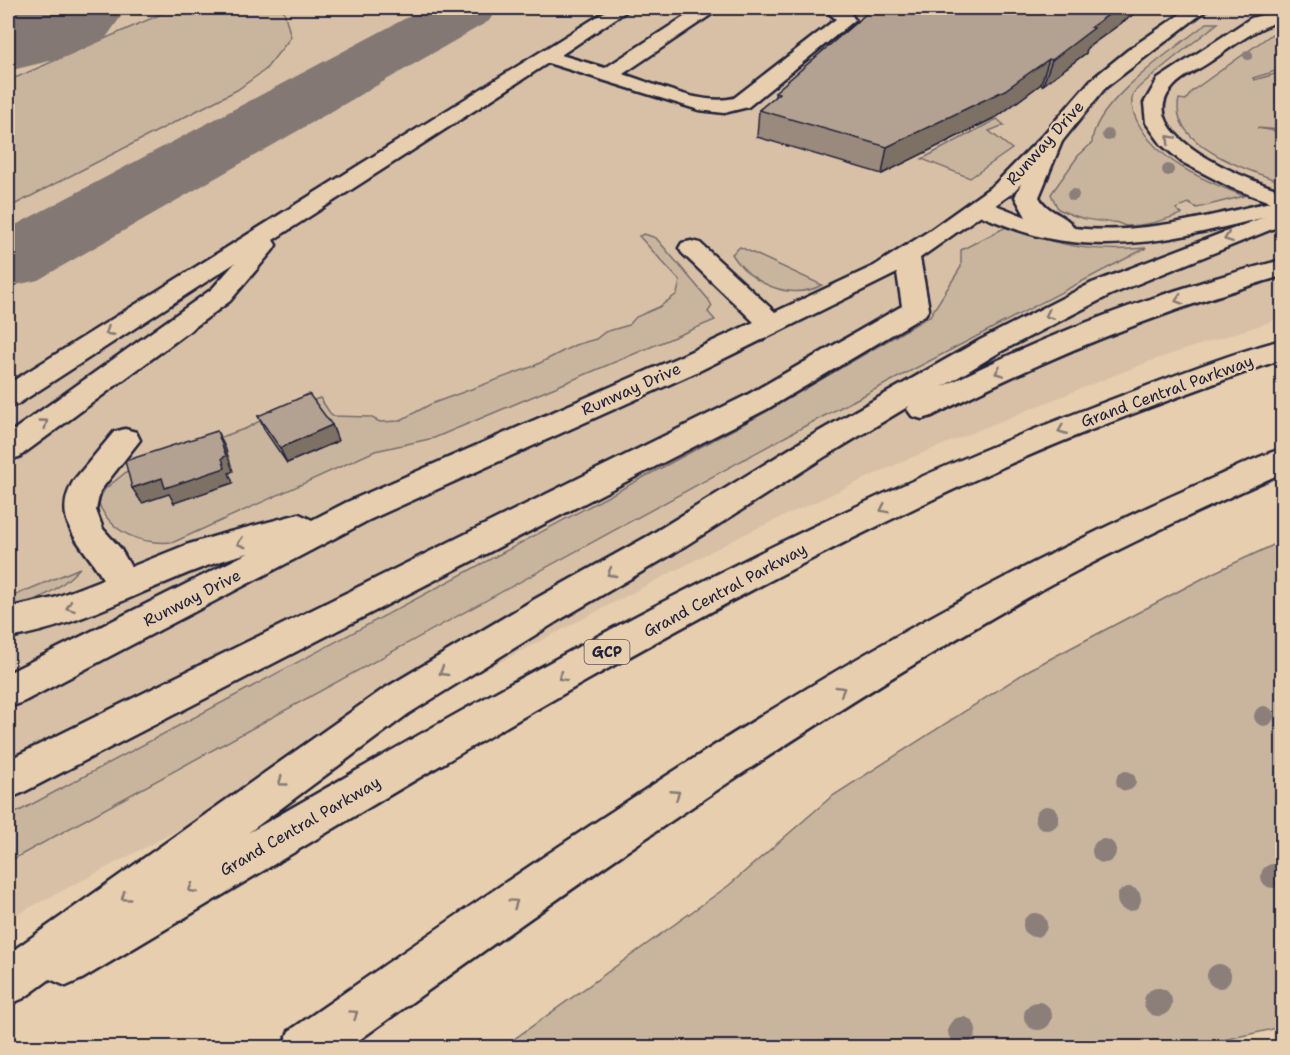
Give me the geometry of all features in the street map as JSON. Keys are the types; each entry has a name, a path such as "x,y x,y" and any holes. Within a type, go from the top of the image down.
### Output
{"main road":[{"path":"8,397 186,281 283,224 622,8"},
{"path":"607,76 710,8"},
{"path":"545,56 706,106 724,107 741,102 846,20 840,11 832,8"},
{"name":"Runway Drive","path":"8,691 358,511 691,363 770,323 873,276 907,257 1003,189 1052,139 1098,84 1135,54 1200,8"},
{"path":"1193,63 1247,8"},
{"path":"1282,15 1257,22 1193,63 1158,90 1152,102 1152,110 1158,125 1172,142 1189,156 1217,172 1282,198"},
{"path":"1052,139 1028,190 1027,197 1035,212 1054,224 1116,238"},
{"path":"980,207 1043,230 1078,236 1116,238 1150,235 1282,206"},
{"path":"8,982 372,718 438,675 662,544 815,448 1036,322 1101,289 1282,217"},
{"path":"8,422 203,288 283,224"},
{"path":"8,449 221,295 283,224"},
{"path":"691,248 770,323"},
{"path":"8,780 757,402 916,309 907,257"},
{"path":"662,544 959,390 1118,321 1235,281 1282,268"},
{"name":"Grand Central Parkway","path":"8,997 445,742 728,586 967,470 1061,430 1282,349"},
{"path":"124,585 108,557 89,535 80,510 85,488 125,440"},
{"path":"306,1047 522,897 811,708 1056,567 1164,513 1282,460"},
{"path":"8,623 42,617 187,558 358,511"}],"shaded area":[{"path":"8,8 1282,8 1282,318 1156,359 1077,390 908,459 743,535 8,919"},
{"path":"175,8 283,8 291,37 265,70 237,90 8,208 8,81"},
{"path":"1207,23 1218,23 1137,89 1132,97 1132,108 1146,135 1169,159 1198,176 1244,196 1197,208 1188,203 1176,209 1182,214 1133,226 1085,219 1058,209 1051,194 1078,156 1092,143 1096,127 1106,111 1138,77"},
{"path":"1282,27 1282,69 1253,78 1254,80 1282,72 1282,93 1276,95 1282,95 1282,130 1257,128 1282,132 1282,182 1232,163 1198,143 1186,130 1179,115 1179,99 1186,100 1192,91"},
{"path":"997,119 1004,125 989,131 1012,149 970,178 922,159"},
{"path":"1006,227 1042,239 1074,246 1108,249 1146,248 803,427 8,862 8,817 762,414 930,316 961,267 961,250"},
{"path":"644,234 656,238 708,299 712,306 708,312 715,320 434,438 375,451 174,542 150,542 119,530 104,513 98,502 105,489 130,469 247,428 272,414 320,398 332,416 370,417 380,422 399,421 431,404 534,366 575,345 596,339 605,332 629,325 636,317 659,307 677,294 680,281 639,236"},
{"path":"740,247 822,285 810,290 797,291 772,287 749,273 732,254"},
{"path":"1282,541 1282,1027 1187,1048 503,1047 728,886 831,797 1029,670 1213,573"},
{"path":"80,568 47,594 29,601 8,604 8,598"}],"building":[{"path":"873,8 1118,8 1052,60 1049,59 1005,90 887,147 759,110 779,93 775,92"},
{"path":"309,394 332,425 280,448 258,416"},
{"path":"217,431 226,456 222,458 225,468 165,488 162,478 132,488 125,461"}],"taxiway":[{"path":"8,262 468,8"}],"runway":[{"path":"8,26 53,8"}]}
